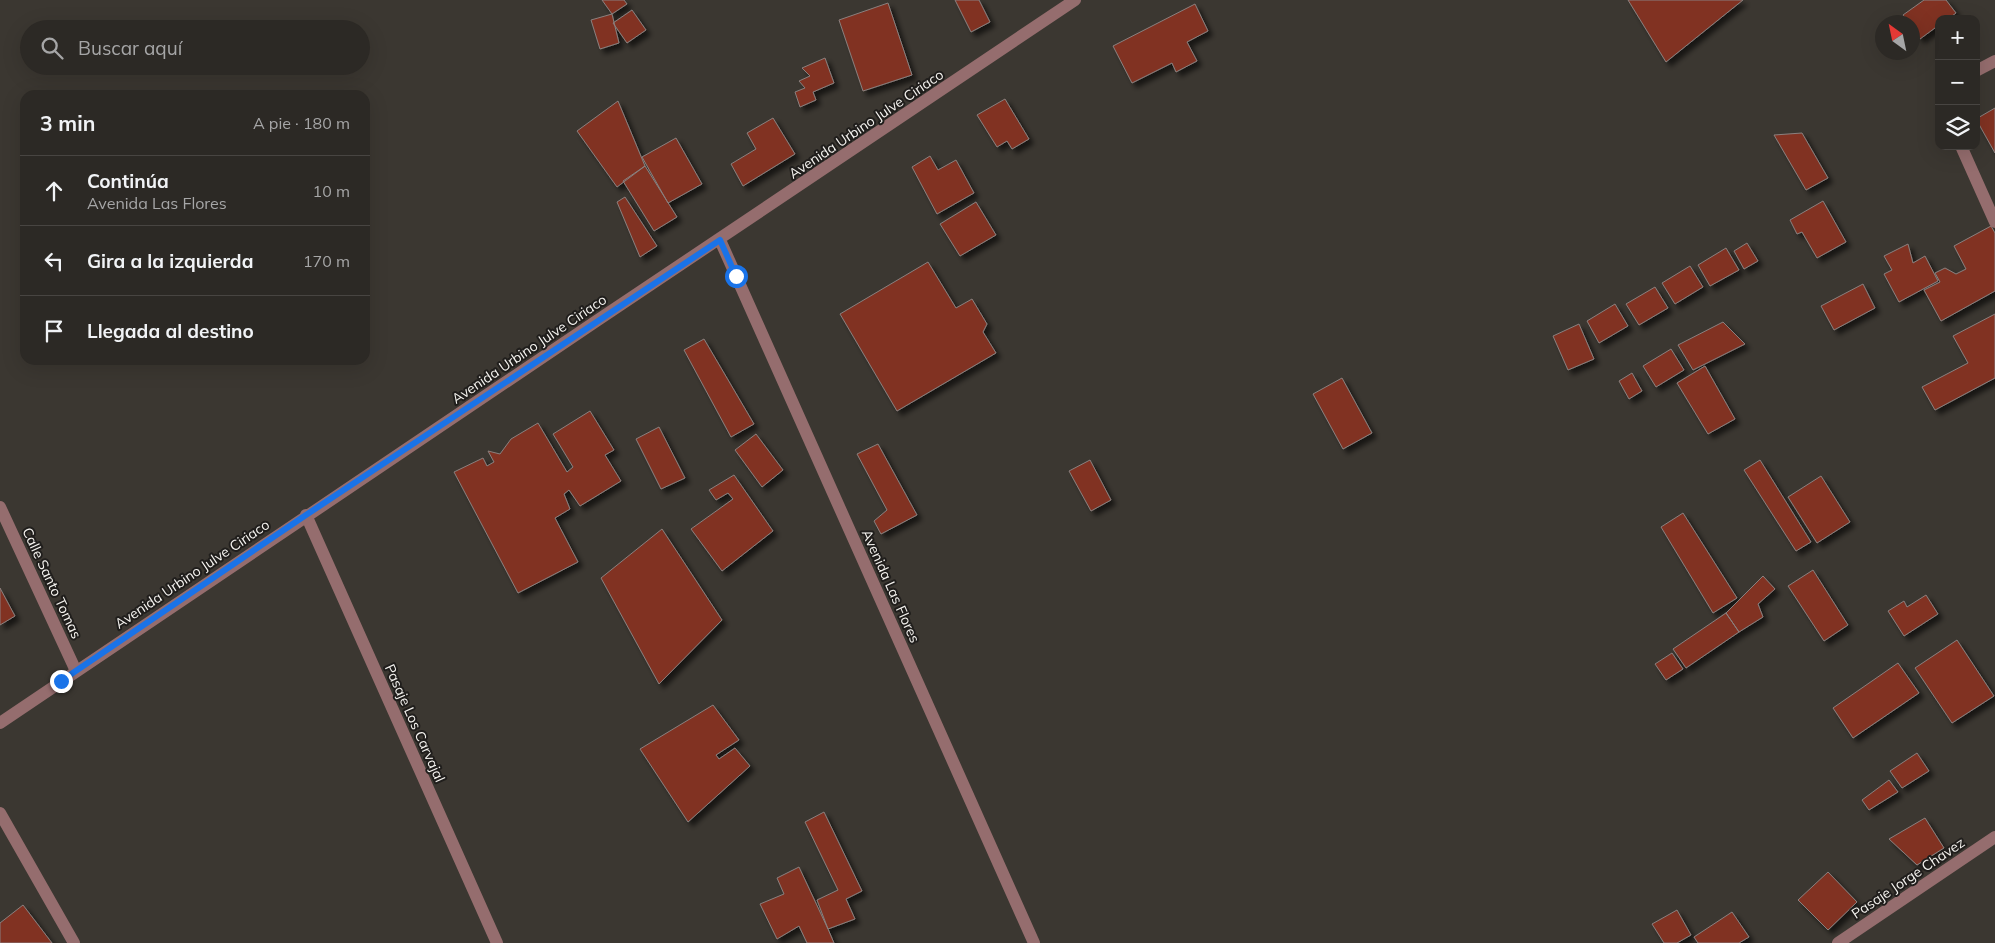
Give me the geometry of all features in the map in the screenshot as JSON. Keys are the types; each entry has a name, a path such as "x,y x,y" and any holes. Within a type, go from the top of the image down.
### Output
{"street":[{"name":"Avenida Urbino Julve Ciriaco","path":"0,723 306,515 720,240 1075,0"},
{"path":"1980,69 1995,61"},
{"path":"1963,150 1995,222"},
{"name":"Avenida Las Flores","path":"720,240 1034,943"},
{"name":"Calle Santo Tomas","path":"0,507 76,671"},
{"name":"Pasaje Los Carvajal","path":"306,515 497,943"},
{"path":"0,813 74,943"},
{"name":"Pasaje Jorge Chavez","path":"1838,943 1995,838"}],"building":[{"path":"602,0 624,0 627,4 612,14"},
{"path":"955,0 979,0 990,22 971,32"},
{"path":"1628,0 1743,0 1666,62"},
{"path":"1924,0 1946,0 1956,13 1953,15 1935,15 1935,28 1920,39 1920,15 1903,15"},
{"path":"888,3 912,75 863,91 839,20"},
{"path":"1195,4 1208,31 1187,42 1197,61 1176,72 1172,63 1132,83 1113,46"},
{"path":"632,10 646,30 627,43 613,23"},
{"path":"612,14 619,43 600,49 591,20"},
{"path":"825,58 834,83 813,92 816,100 800,107 795,92 805,88 799,81 810,76 802,68"},
{"path":"1005,99 1029,139 1012,149 1007,141 997,147 977,115"},
{"path":"618,101 645,166 617,187 577,131"},
{"path":"1995,108 1995,153 1980,126 1980,117"},
{"path":"773,118 795,154 743,186 731,164 756,149 747,133"},
{"path":"1802,133 1828,178 1806,190 1774,135"},
{"path":"676,138 702,184 668,203 642,157"},
{"path":"930,156 938,170 956,160 974,193 937,214 912,167"},
{"path":"645,166 677,217 654,231 623,181"},
{"path":"625,197 657,246 640,257 617,202"},
{"path":"1823,201 1846,242 1817,258 1802,232 1797,234 1790,220"},
{"path":"976,202 996,235 960,256 940,224"},
{"path":"1991,226 1995,233 1995,291 1941,321 1924,290 1940,282 1935,273 1945,268 1956,274 1966,269 1954,246"},
{"path":"1747,243 1758,261 1744,269 1734,251"},
{"path":"1908,244 1913,263 1925,256 1938,281 1899,302 1884,274 1892,270 1884,256"},
{"path":"1726,248 1739,270 1710,286 1698,265"},
{"path":"928,262 956,308 972,299 987,324 983,332 996,353 897,411 840,314"},
{"path":"1690,266 1703,287 1675,304 1662,283"},
{"path":"1863,284 1875,308 1834,330 1821,306"},
{"path":"1655,287 1668,308 1639,325 1626,304"},
{"path":"1615,304 1628,326 1599,343 1587,321"},
{"path":"1995,314 1995,378 1935,410 1922,387 1968,363 1953,336"},
{"path":"1723,322 1745,344 1693,370 1678,345"},
{"path":"1579,324 1594,359 1568,370 1553,336"},
{"path":"704,339 754,424 731,437 684,350"},
{"path":"1671,349 1684,370 1656,387 1643,366"},
{"path":"1705,366 1735,419 1708,434 1677,383"},
{"path":"1632,373 1642,391 1629,399 1619,381"},
{"path":"1342,378 1372,433 1343,449 1313,394"},
{"path":"590,411 614,450 605,455 621,481 580,506 569,490 564,494 570,509 555,518 578,562 518,593 454,472 483,458 487,466 494,462 488,451 500,454 511,439 538,423 567,472 573,467 553,434"},
{"path":"659,427 685,478 661,489 636,439"},
{"path":"756,434 783,470 762,487 735,450"},
{"path":"878,444 917,515 881,534 874,521 887,510 857,454"},
{"path":"1090,460 1111,500 1091,511 1069,471"},
{"path":"1760,460 1811,542 1796,551 1744,470"},
{"path":"734,475 773,531 722,571 691,529 733,499 728,493 716,500 709,490"},
{"path":"1821,476 1850,522 1817,543 1788,497"},
{"path":"1683,513 1737,598 1713,613 1661,527"},
{"path":"662,529 722,620 659,684 601,578"},
{"path":"1813,570 1848,625 1824,641 1788,586"},
{"path":"1763,576 1775,589 1758,604 1763,617 1739,632 1726,613"},
{"path":"0,588 15,616 0,625"},
{"path":"1926,595 1938,614 1904,636 1888,611 1904,601 1907,607"},
{"path":"1726,613 1739,632 1686,668 1673,649"},
{"path":"1957,640 1994,696 1952,723 1915,668"},
{"path":"1672,653 1683,669 1666,680 1655,664"},
{"path":"1898,663 1919,693 1853,738 1833,708"},
{"path":"713,705 739,740 716,755 719,759 735,748 750,766 688,822 640,749"},
{"path":"1917,753 1929,771 1902,788 1890,771"},
{"path":"1889,780 1898,792 1869,810 1862,800"},
{"path":"824,812 862,891 846,899 855,919 828,929 817,900 838,890 805,822"},
{"path":"1925,818 1944,848 1917,865 1889,839"},
{"path":"799,867 834,943 807,943 799,926 777,939 760,904 784,894 777,878"},
{"path":"1828,872 1857,902 1828,930 1798,900"},
{"path":"23,905 52,943 0,943 0,923"},
{"path":"1677,910 1691,935 1677,943 1664,943 1652,924"},
{"path":"1732,912 1749,937 1739,943 1698,943 1694,937"}],"route":[{"path":"61,681 306,515 720,240 736,276"}]}
